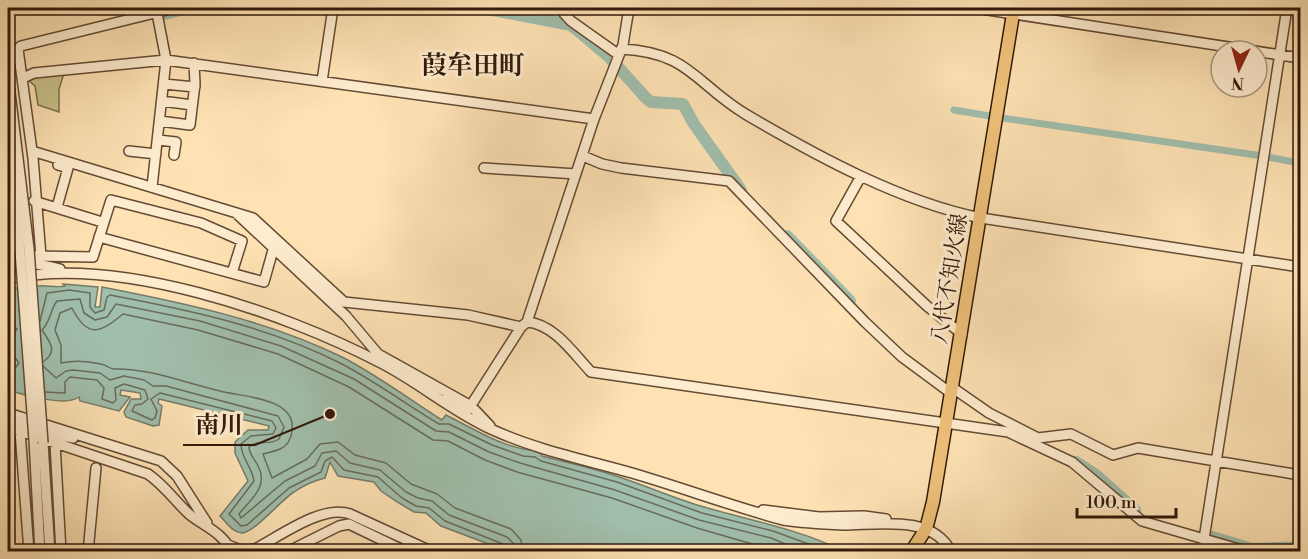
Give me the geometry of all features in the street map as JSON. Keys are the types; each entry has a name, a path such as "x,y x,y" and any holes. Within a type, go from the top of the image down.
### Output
{"main road":[{"name":"八代不知火線","path":"911,552 923,533 948,423 1014,10"}],"street":[{"path":"40,256 32,155 18,49 21,45 175,8"},
{"path":"322,81 333,8"},
{"path":"558,8 618,58 649,52 669,58 688,68 745,114 860,178 981,218 1300,267"},
{"path":"435,398 445,398 468,410 524,324 594,119 618,58 629,8"},
{"path":"975,8 1014,10 1300,57"},
{"path":"1202,552 1287,8"},
{"path":"152,187 166,60 157,13"},
{"path":"23,78 34,73 166,60 594,119"},
{"path":"160,122 190,125 195,87 194,63"},
{"path":"8,76 14,117 38,441 50,552"},
{"path":"164,84 195,87"},
{"path":"162,102 192,105"},
{"path":"14,117 27,116"},
{"path":"8,140 24,250"},
{"path":"158,140 176,142 174,155"},
{"path":"129,151 156,154"},
{"path":"32,155 152,187 253,218 344,302 468,315 524,324 539,323 551,330 591,372 1008,432 1072,462 1142,521 1204,536 1249,552"},
{"path":"32,155 68,168 57,207"},
{"path":"583,156 621,168 729,181 902,357 989,413 1038,438 1071,434 1113,454 1138,448 1300,475"},
{"path":"483,168 576,174"},
{"path":"860,178 836,221 927,306 962,334"},
{"path":"8,266 40,256 93,257 102,222 111,200 201,223 242,241 232,273"},
{"path":"35,201 102,222"},
{"path":"234,212 346,316 378,354 471,406 494,431"},
{"path":"99,237 264,282 273,250"},
{"path":"8,266 40,263 74,273"},
{"path":"8,279 57,272 74,273 145,282 238,303 335,340 396,371 435,398 494,431 547,450 783,520 810,524 897,524 942,540 951,552"},
{"path":"8,413 161,461 177,476 209,525 230,548 243,551 255,549 322,514 337,510 433,552"},
{"path":"8,420 55,435 93,439"},
{"path":"8,427 148,474 159,481 191,516 209,525"},
{"path":"20,431 29,552"},
{"path":"38,441 40,552"},
{"path":"55,443 61,552"},
{"path":"88,552 96,468"},
{"path":"286,552 339,526 349,524 407,552"}],"shaded area":[{"path":"65,70 59,89 59,112 38,105 35,86 28,80"}],"water":[{"path":"63,284 98,287 95,307 100,307 102,287 194,306 284,333 355,364 442,420 446,415 503,443 540,451 542,456 612,475 704,507 793,531 843,551 507,551 441,526 426,513 414,512 381,491 374,482 338,476 330,462 325,478 289,496 254,528 242,533 235,531 220,516 248,481 235,453 235,442 248,430 268,430 269,426 159,399 158,403 162,406 159,425 153,426 126,417 124,412 131,399 141,399 140,393 121,390 120,395 130,397 119,411 80,401 79,397 65,401 34,397 8,390 8,291 17,288 22,291 38,286 65,286"}],"waterway":[{"path":"164,14 188,8"},
{"path":"482,8 571,25 609,57 651,102 683,104 694,124 741,190"},
{"path":"954,110 990,116"},
{"path":"1002,118 1256,155"},
{"path":"1267,157 1300,163"},
{"path":"787,236 850,301"},
{"path":"1076,462 1096,475 1135,510"},
{"path":"1212,537 1252,549 1300,547"}],"place":[{"name":"南川","path":"330,414"}],"district":[{"name":"葭牟田町","path":"473,66"}]}
